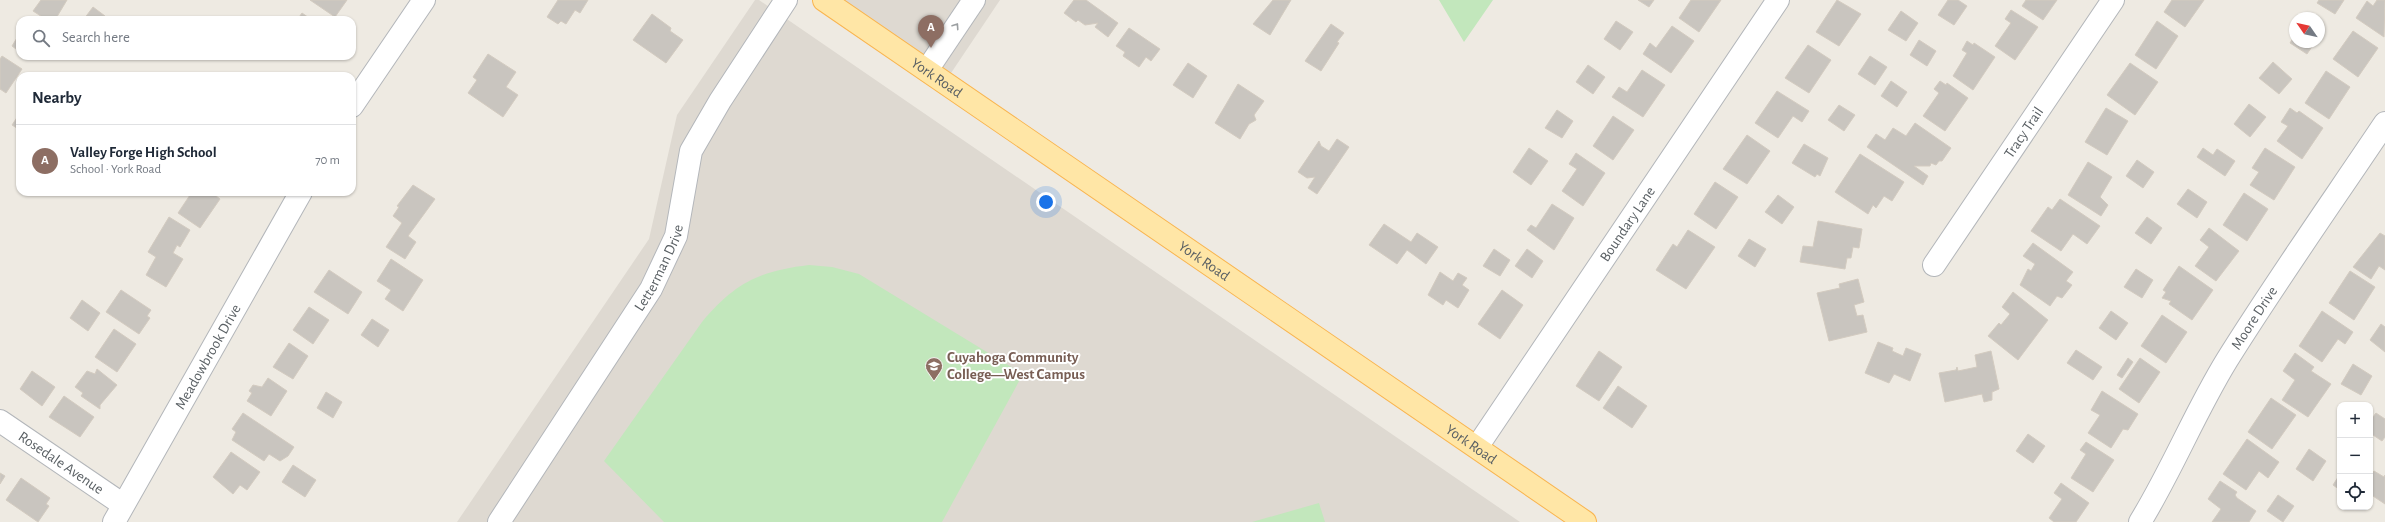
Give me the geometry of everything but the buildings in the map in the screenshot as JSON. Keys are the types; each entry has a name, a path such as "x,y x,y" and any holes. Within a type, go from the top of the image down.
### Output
{"main road":[{"name":"York Road","path":"824,0 1585,522"}],"street":[{"path":"356,100 424,0"},
{"name":"Letterman Drive","path":"499,522 651,289 676,236 691,151 720,101 786,0"},
{"path":"927,70 974,0"},
{"name":"Boundary Lane","path":"1477,448 1778,0"},
{"name":"Tracy Trail","path":"1934,265 2112,0"},
{"name":"Moore Drive","path":"2140,522 2158,492 2186,433 2227,360 2385,123"},
{"name":"Meadowbrook Drive","path":"118,513 299,196"},
{"name":"Rosedale Avenue","path":"0,421 118,513"}],"shaded area":[{"name":"Cuyahoga Community College—West Campus","path":"755,0 759,0 1520,522 457,522 649,239 677,115"},
{"path":"824,0 1000,0 945,82"}],"green space":[{"path":"1439,0 1493,0 1464,42"},
{"path":"809,265 832,267 859,274 1023,374 942,522 664,522 604,461 702,322 726,297 737,288 762,275"},
{"path":"1319,503 1325,522 1252,522"}],"place":[{"name":"Valley Forge High School","path":"931,48"},
{"name":"Cuyahoga Community College—West Campus","path":"934,381"}]}
